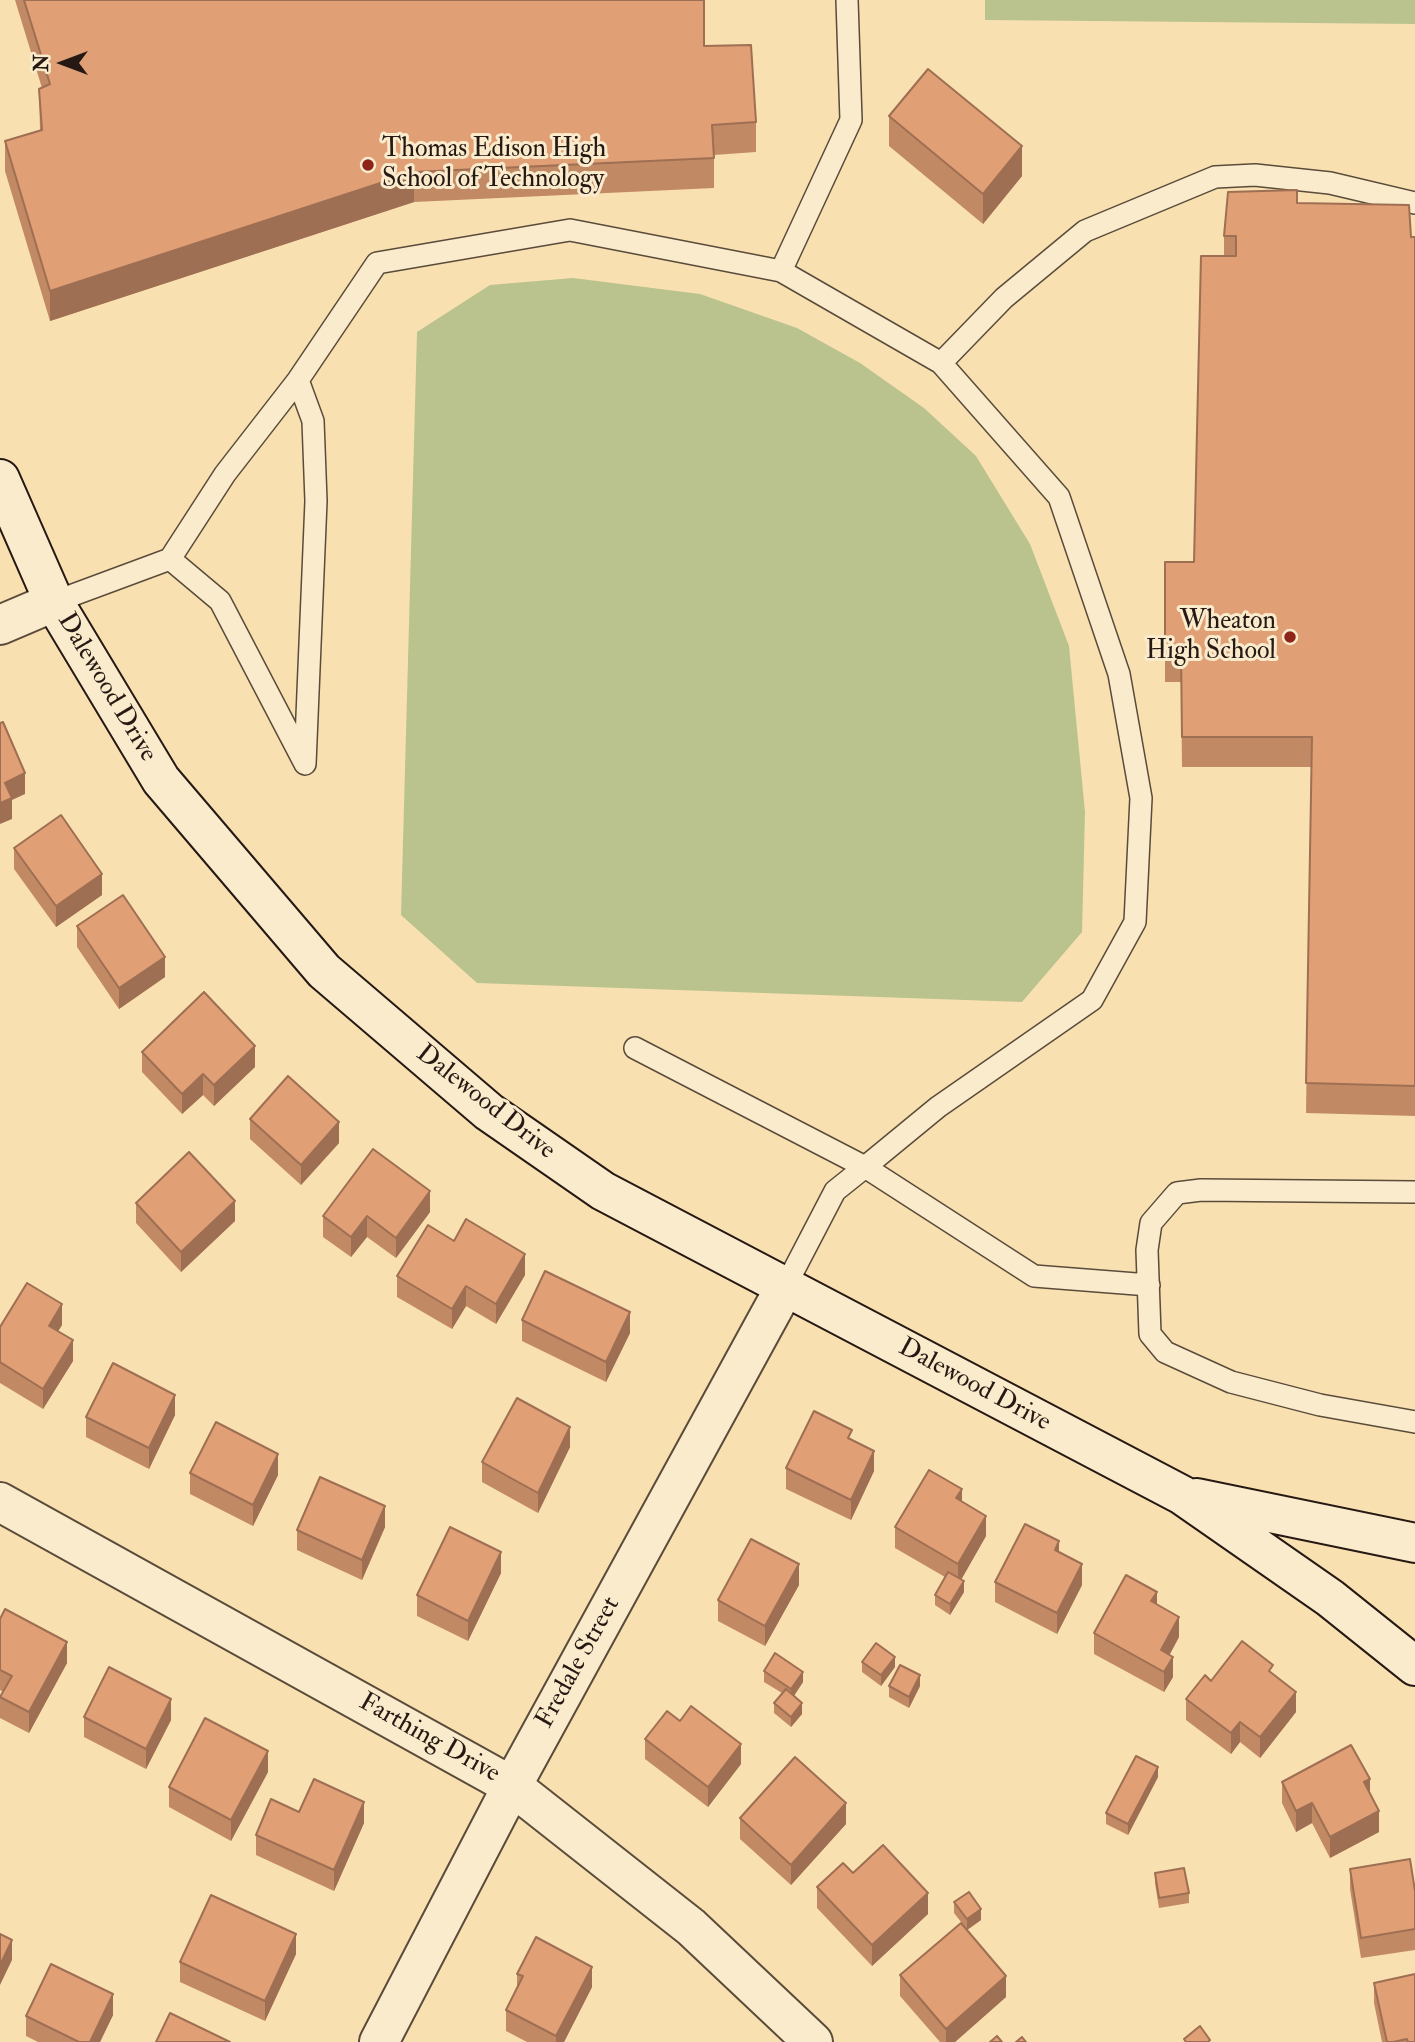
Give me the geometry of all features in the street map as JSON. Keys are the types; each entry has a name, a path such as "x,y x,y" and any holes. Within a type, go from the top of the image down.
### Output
{"street":[{"name":"Dalewood Drive","path":"0,479 54,602 161,780 324,971 489,1112 583,1178 1182,1495 1330,1598 1415,1665"},
{"path":"0,625 54,602"},
{"name":"Fredale Street","path":"379,2042 513,1786 785,1287"},
{"name":"Dalewood Drive","path":"1182,1495 1415,1544"},
{"name":"Farthing Drive","path":"0,1502 513,1786 691,1927 813,2042"}],"lane":[{"path":"781,271 850,120 847,0"},
{"path":"941,363 1004,298 1085,231 1215,177 1255,175 1330,183 1415,203"},
{"path":"54,602 170,559 225,474 298,380 377,264 570,230 781,271 941,363 1059,497 1119,674 1141,798 1135,922 1092,1000 938,1107 835,1191 785,1287"},
{"path":"170,559 220,601 305,765 316,501 313,421 298,380"},
{"path":"635,1048 865,1167 1034,1276 1149,1285"},
{"path":"1415,1192 1201,1190 1178,1193 1151,1223 1147,1250 1150,1334 1165,1352 1231,1381 1320,1405 1415,1422"}],"green space":[{"path":"985,0 1415,0 1415,24 985,20"},
{"path":"573,278 700,294 797,328 860,363 924,408 976,456 1030,544 1069,646 1085,812 1082,932 1022,1002 477,983 401,915 417,332 490,285"}],"building":[{"name":"Thomas Edison High School of Technology","path":"24,0 704,0 704,46 751,45 756,122 712,125 714,158 414,172 50,291 5,141 42,130 39,89 50,84"},
{"path":"928,69 1022,146 983,194 889,116"},
{"name":"Wheaton High School","path":"1297,190 1297,203 1409,205 1411,237 1415,237 1415,1086 1306,1083 1312,737 1182,737 1181,652 1165,652 1165,562 1194,562 1201,256 1236,256 1236,236 1224,236 1228,192"},
{"path":"3,722 25,773 5,783 12,798 0,803 0,723"},
{"path":"61,815 102,874 56,906 14,848"},
{"path":"123,895 165,957 119,988 77,926"},
{"path":"204,992 255,1046 214,1085 203,1074 182,1094 142,1052"},
{"path":"288,1076 339,1122 301,1165 250,1119"},
{"path":"373,1149 430,1191 396,1238 367,1216 351,1237 323,1216"},
{"path":"189,1152 235,1201 181,1252 136,1203"},
{"path":"466,1219 525,1254 496,1304 466,1286 452,1309 397,1276 428,1225 454,1241"},
{"path":"545,1271 630,1312 606,1362 522,1320"},
{"path":"27,1283 62,1304 49,1326 73,1340 43,1389 0,1362 0,1327"},
{"path":"113,1363 175,1395 149,1448 86,1417"},
{"path":"517,1398 570,1427 538,1493 482,1462"},
{"path":"814,1411 852,1430 848,1438 874,1451 851,1500 786,1468"},
{"path":"216,1422 278,1454 253,1505 190,1473"},
{"path":"929,1470 962,1489 956,1498 986,1516 958,1564 895,1527"},
{"path":"320,1477 385,1506 362,1560 297,1530"},
{"path":"1025,1524 1059,1541 1055,1550 1082,1564 1057,1613 995,1582"},
{"path":"450,1527 501,1552 468,1621 417,1595"},
{"path":"751,1539 799,1564 765,1626 718,1600"},
{"path":"948,1572 964,1581 950,1604 935,1595"},
{"path":"1126,1575 1157,1592 1151,1601 1179,1617 1161,1650 1173,1657 1164,1672 1094,1633"},
{"path":"5,1609 67,1642 29,1712 0,1697 12,1676 0,1670 0,1619"},
{"path":"1242,1641 1273,1665 1269,1671 1296,1692 1260,1737 1240,1722 1231,1733 1186,1699 1205,1675 1211,1681"},
{"path":"876,1643 895,1657 881,1675 862,1662"},
{"path":"775,1653 803,1672 791,1689 764,1671"},
{"path":"900,1665 920,1675 909,1697 889,1686"},
{"path":"109,1667 171,1699 146,1749 84,1717"},
{"path":"786,1689 802,1703 791,1717 774,1703"},
{"path":"691,1706 741,1744 708,1787 645,1739 667,1711 680,1721"},
{"path":"205,1718 268,1751 231,1820 169,1787"},
{"path":"1351,1745 1370,1779 1364,1782 1379,1811 1330,1837 1312,1803 1296,1811 1282,1782"},
{"path":"1136,1756 1158,1767 1128,1824 1106,1813"},
{"path":"795,1757 846,1803 791,1865 740,1818"},
{"path":"314,1779 364,1802 334,1870 256,1835 271,1799 299,1812"},
{"path":"883,1845 928,1893 872,1945 817,1887 843,1863 853,1873"},
{"path":"1410,1859 1415,1891 1415,1929 1361,1938 1350,1869"},
{"path":"1184,1868 1189,1893 1159,1898 1155,1873"},
{"path":"969,1892 981,1909 967,1919 954,1902"},
{"path":"211,1895 296,1934 265,2001 180,1962"},
{"path":"961,1923 1006,1976 946,2029 900,1975"},
{"path":"0,1934 12,1940 0,1965"},
{"path":"536,1937 592,1967 556,2036 506,2010 523,1976 517,1974"},
{"path":"51,1964 113,1994 90,2042 79,2042 26,2016"},
{"path":"1415,1974 1415,2042 1408,2042 1407,2039 1387,2042 1374,1983"},
{"path":"170,2013 230,2042 156,2042"},
{"path":"1200,2026 1210,2040 1186,2042 1184,2039"},
{"path":"997,2036 1002,2042 990,2042"}],"place":[{"name":"Thomas Edison High School of Technology","path":"368,165"},
{"name":"Wheaton High School","path":"1290,637"}]}
